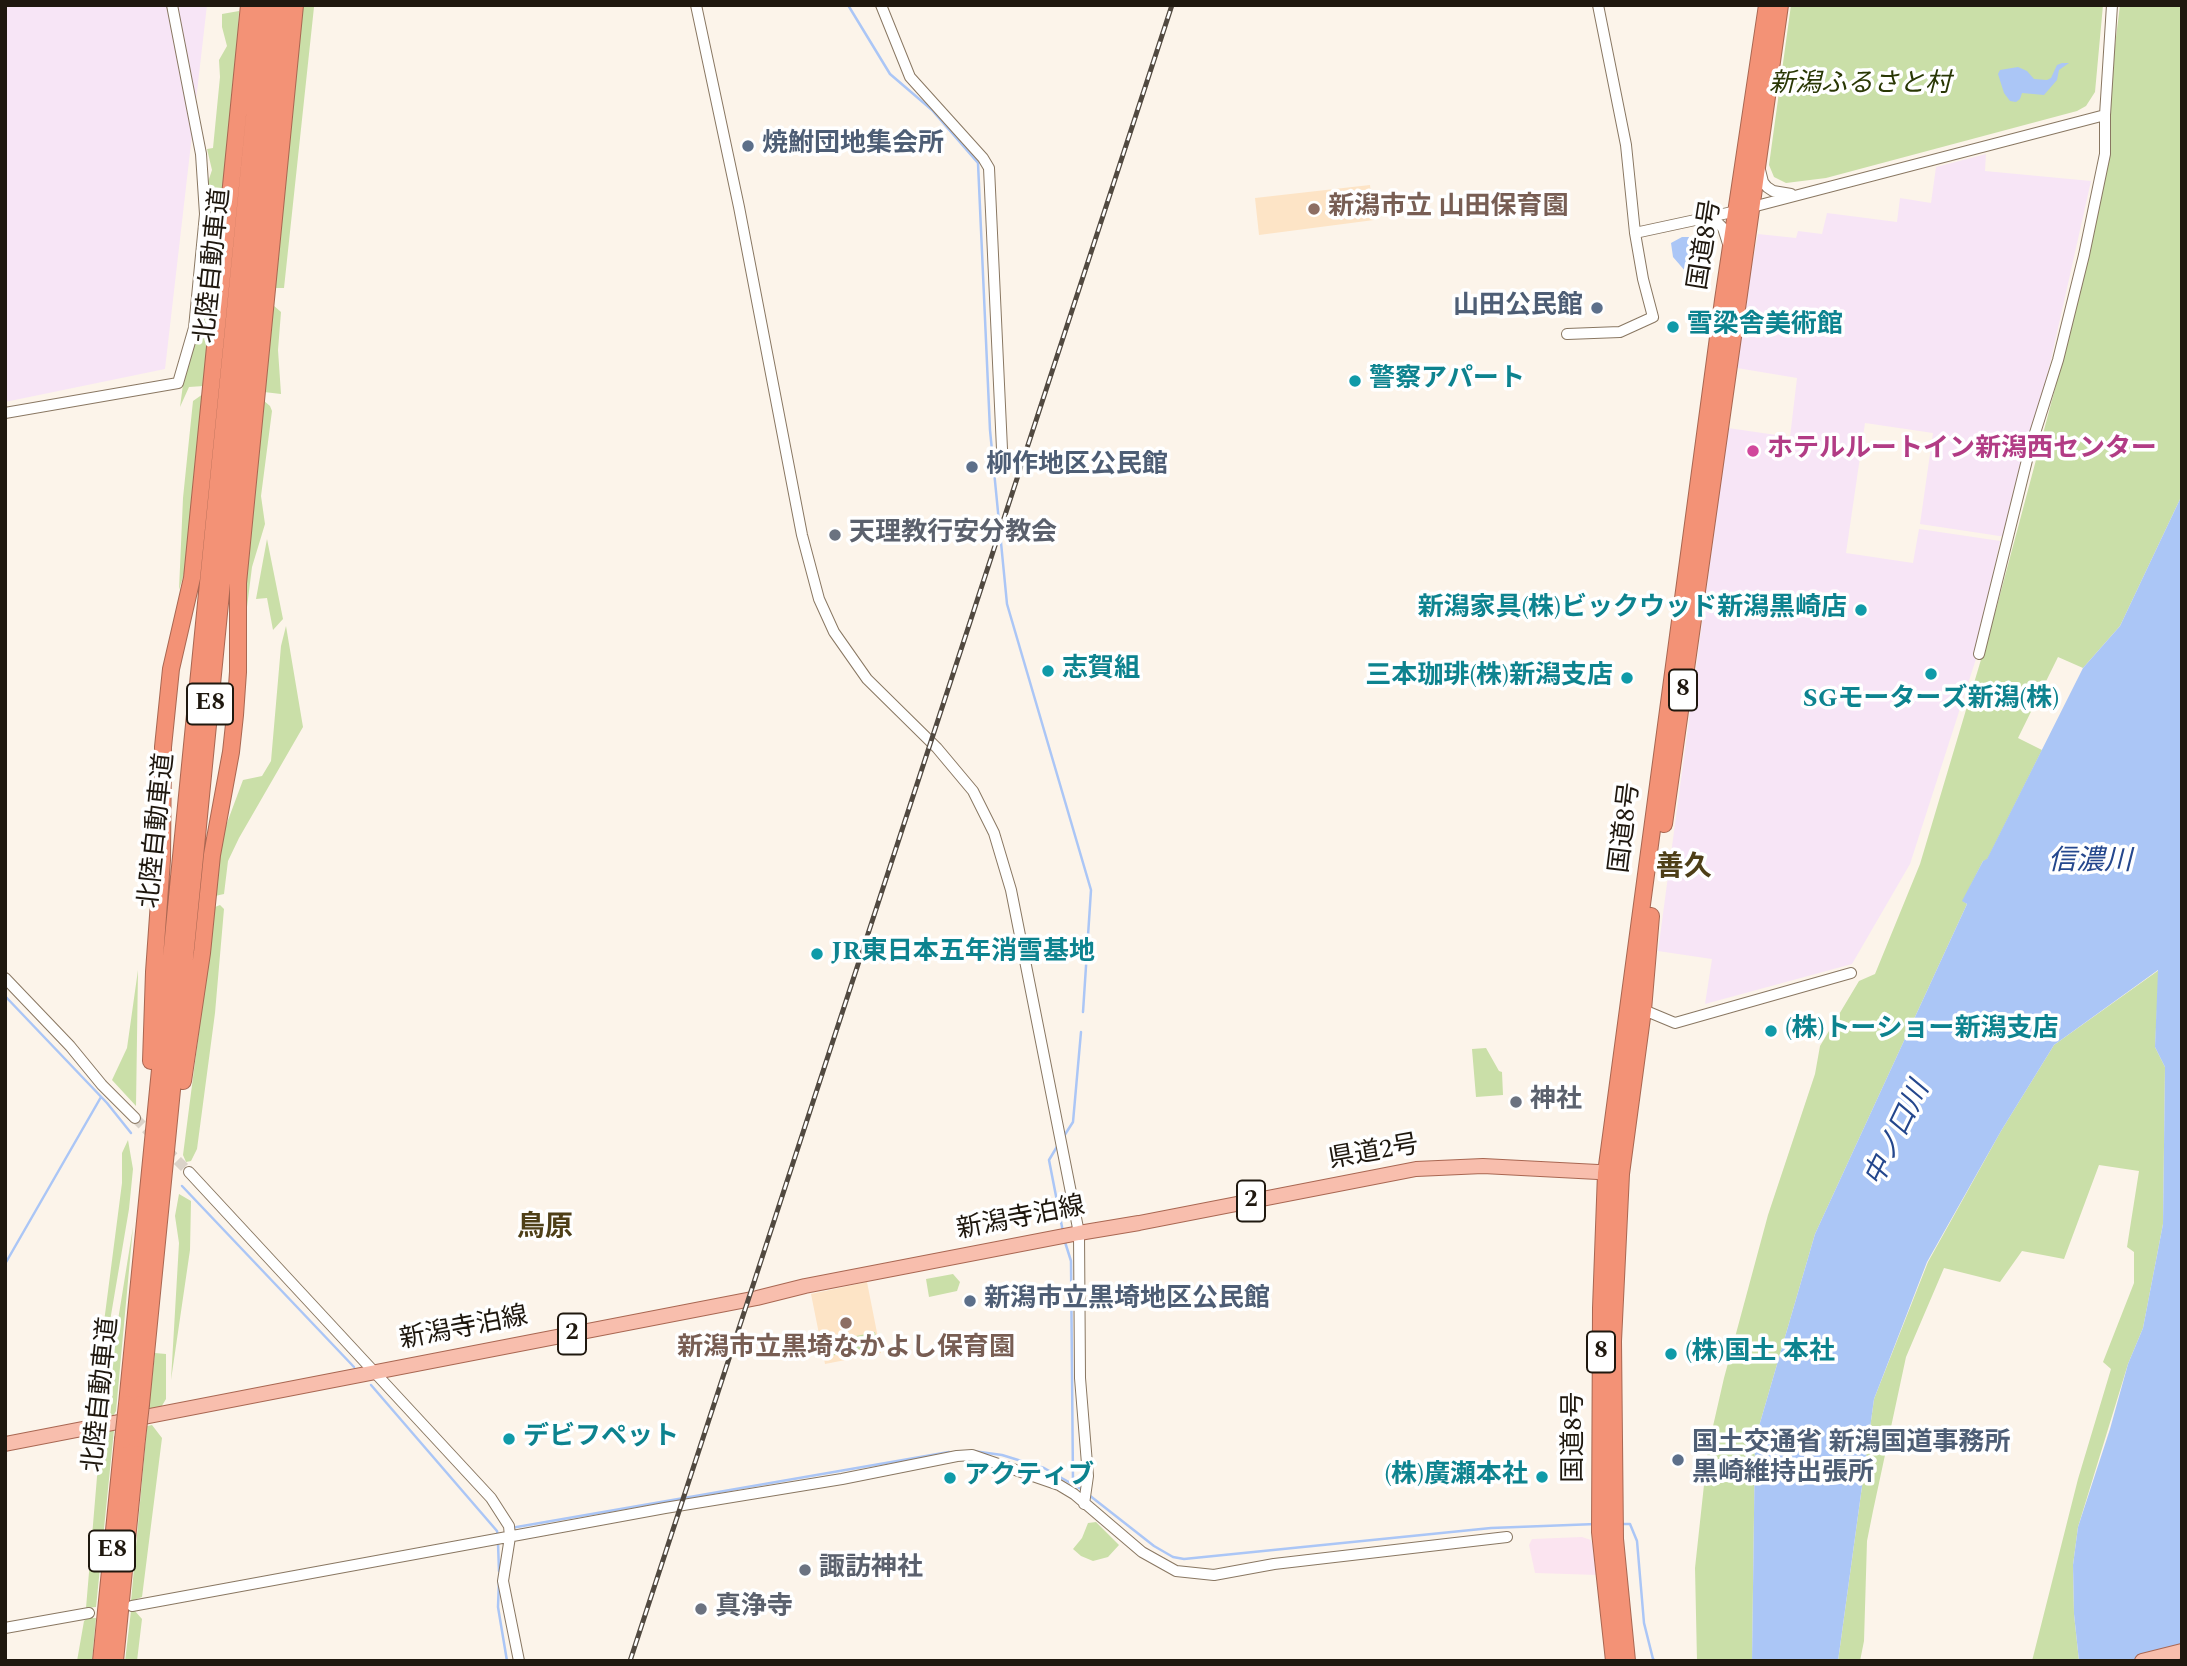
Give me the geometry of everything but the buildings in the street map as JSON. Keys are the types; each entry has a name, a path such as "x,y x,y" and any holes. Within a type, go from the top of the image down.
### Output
{"highway":[{"name":"北陸自動車道","path":"101,1661 134,1404 148,1186 265,5"},
{"name":"北陸自動車道","path":"134,1404 148,1327 279,5"},
{"path":"148,1327 200,966 212,855 233,727 238,672 237,583 295,5"},
{"name":"国道8号","path":"1627,1661 1615,1531 1614,1173 1643,1010 1651,920 1744,209 1767,5"},
{"name":"国道8号","path":"1614,1661 1600,1532 1601,1308 1629,1001 1655,817 1659,762 1731,254 1758,161 1780,5"},
{"path":"148,1186 154,972 162,860 163,747 171,669 192,578 248,8"},
{"name":"北陸自動車道","path":"115,1661 130,1440"}],"main road":[{"name":"県道2号","path":"1139,1223 1416,1169 1483,1166 1614,1173"},
{"name":"新潟寺泊線","path":"5,1444 1139,1223"},
{"path":"2142,1661 2182,1651"}],"street":[{"path":"5,413 178,383 194,328 205,214 201,154 172,5"},
{"path":"696,5 745,234 802,535 819,599 834,632 867,679 948,759 973,791 993,833 1011,890 1079,1233 1080,1378 1088,1476 1084,1504"},
{"path":"881,5 910,77 989,168 1002,449"},
{"path":"1567,334 1620,332 1653,317 1635,233 1626,145 1598,5"},
{"path":"1979,654 2026,464 2059,360 2105,154 2112,5"},
{"path":"1635,233 1744,209 2105,115"},
{"path":"1758,161 1763,182 1767,187 1782,193 1799,194"},
{"path":"1700,219 1718,223 1723,228 1731,254"},
{"path":"1629,1001 1675,1023 1850,973"},
{"path":"5,978 135,1118"},
{"path":"189,1172 491,1498 509,1526 510,1537 503,1581 519,1661"},
{"path":"132,1606 972,1455 1048,1481 1074,1494 1142,1552 1176,1571 1214,1575 1274,1564 1507,1537"},
{"path":"5,1628 89,1613"}],"shaded area":[{"path":"5,5 207,5 165,369 5,402"},
{"path":"1986,154 1985,171 2091,181 2050,364 2006,537 1920,524 1933,433 1865,423 1846,553 1913,563 1919,529 2000,541 1976,659 1910,864 1852,964 1705,1004 1712,959 1658,951 1728,428 1790,437 1797,378 1737,368 1744,302 1758,234 1796,238 1798,231 1822,234 1827,213 1897,222 1900,198 1931,203 1936,167"},
{"name":"新潟市立 山田保育園","path":"1370,185 1374,220 1259,235 1255,198"},
{"name":"新潟市立黒埼なかよし保育園","path":"867,1282 881,1353 825,1364 811,1294"},
{"path":"1582,1537 1591,1540 1598,1575 1535,1573 1529,1545 1532,1539"}],"green space":[{"path":"301,5 314,7 284,288 273,288"},
{"name":"新潟ふるさと村","path":"1791,5 2103,5 2095,92 2086,106 2077,111 1826,178 1786,183 1774,177 1769,165"},
{"path":"2120,5 2182,5 2182,495 2120,626 2083,668 2058,657 2018,738 2042,750 1987,860 1983,861 1963,901 1967,904 1815,1234 1755,1440 1752,1661 1697,1661 1695,1568 1708,1448 1724,1378 1768,1215 1815,1074 1820,1046 1859,981 1875,974 1920,864 1997,606 2056,385 2093,223"},
{"path":"239,11 236,88 214,298 205,303 201,291 206,188 212,170 207,149 213,148 220,77 219,60 227,46 222,14"},
{"path":"273,305 281,312 278,350 281,394 264,392"},
{"path":"210,314 214,315 204,386 189,387 180,407 184,377 193,346 197,343 199,323"},
{"path":"203,394 187,564 179,590 183,498 193,401"},
{"path":"263,400 272,411 261,496 265,524 252,567 247,607 244,589"},
{"path":"267,539 283,619 273,630 267,598 256,599"},
{"path":"286,626 303,727 228,861 224,894 215,896 221,839 243,780 262,776 271,761 281,646"},
{"path":"220,905 224,909 215,1013 197,1149 191,1161 186,1162 183,1155 215,907"},
{"path":"138,970 136,1106 112,1080 127,1048"},
{"path":"2159,970 2155,1047 2165,1067 2163,1224 2143,1328 2128,1364 2078,1527 2073,1565 2079,1661 2032,1661 2078,1479 2111,1369 2103,1362 2134,1283 2134,1252 2127,1247 2139,1171 2099,1165 2064,1259 2022,1251 2000,1282 1944,1268 1906,1357 1873,1511 1867,1541 1864,1641 1860,1661 1838,1661 1874,1399 1928,1262 2001,1131 2054,1045"},
{"path":"1486,1048 1502,1072 1503,1095 1476,1097 1472,1049"},
{"path":"128,1140 133,1169 129,1209 100,1380 104,1322 122,1183 122,1153"},
{"path":"179,1194 191,1201 190,1250 171,1380 179,1243 175,1216"},
{"path":"133,1227 116,1411 112,1418 104,1407"},
{"path":"953,1274 960,1282 957,1291 929,1297 926,1279"},
{"path":"875,1332 878,1345 831,1356 828,1342"},
{"path":"155,1353 166,1354 166,1399 160,1409 148,1413"},
{"path":"152,1425 162,1438 142,1597 131,1601 147,1426"},
{"path":"114,1430 96,1607 86,1608 100,1441 104,1432"},
{"path":"1096,1522 1119,1545 1108,1557 1093,1561 1073,1549 1082,1538 1088,1523"},
{"path":"131,1611 135,1611 142,1619 137,1661 125,1661"},
{"path":"87,1618 96,1618 92,1661 77,1661 84,1621"}],"water":[{"path":"2069,63 2059,70 2057,80 2044,95 2022,93 2016,102 2010,101 2004,93 1998,74 2000,70 2018,67 2027,71 2034,79 2047,80 2051,78 2057,65"},
{"path":"1682,237 1698,237 1710,241 1709,251 1698,252 1691,261 1696,267 1708,267 1704,284 1690,285 1686,272 1673,257 1671,243"},
{"path":"2182,495 2182,1661 2079,1661 2074,1614 2073,1565 2078,1527 2128,1364 2143,1328 2163,1224 2165,1067 2155,1047 2158,970 2054,1045 2001,1131 1927,1262 1874,1399 1838,1661 1752,1661 1755,1440 1815,1234 1967,904 1962,901 1983,861 1987,859 2083,668 2120,626"}],"waterway":[{"path":"848,5 890,74 932,110 978,163 990,430 1007,604 1091,890 1083,1012"},
{"path":"5,996 107,1103 131,1133"},
{"path":"1064,1136 1073,1122 1081,1032"},
{"path":"5,1264 101,1097"},
{"path":"1058,1145 1049,1160 1063,1232"},
{"path":"182,1186 354,1367"},
{"path":"1065,1242 1071,1261 1073,1483"},
{"path":"371,1385 497,1531 498,1536"},
{"path":"973,1451 1002,1455 1044,1468 1081,1489"},
{"path":"511,1528 949,1452"},
{"path":"1089,1495 1154,1546 1173,1557 1184,1559 1491,1528 1596,1524"},
{"path":"1620,1524 1630,1524 1637,1541 1644,1623 1653,1659 1656,1661"},
{"path":"498,1543 499,1571"},
{"path":"499,1581 498,1607 507,1661"}],"tunnel":[{"path":"135,1118 189,1172"}],"railway":[{"path":"630,1661 1172,5"}],"place":[{"name":"焼鮒団地集会所","path":"748,146"},
{"name":"新潟市立 山田保育園","path":"1314,209"},
{"name":"山田公民館","path":"1597,308"},
{"name":"雪梁舎美術館","path":"1673,327"},
{"name":"警察アパート","path":"1355,381"},
{"name":"ホテルルートイン新潟西センター","path":"1753,451"},
{"name":"柳作地区公民館","path":"972,467"},
{"name":"天理教行安分教会","path":"835,535"},
{"name":"新潟家具(株)ビックウッド新潟黒崎店","path":"1861,610"},
{"name":"志賀組","path":"1048,671"},
{"name":"SGモーターズ新潟(株)","path":"1931,674"},
{"name":"三本珈琲(株)新潟支店","path":"1627,678"},
{"name":"JR東日本五年消雪基地","path":"817,954"},
{"name":"(株)トーショー新潟支店","path":"1771,1031"},
{"name":"神社","path":"1516,1102"},
{"name":"新潟市立黒埼地区公民館","path":"970,1301"},
{"name":"新潟市立黒埼なかよし保育園","path":"846,1323"},
{"name":"(株)国土 本社","path":"1671,1354"},
{"name":"デビフペット","path":"509,1439"},
{"name":"国土交通省 新潟国道事務所 黒崎維持出張所","path":"1678,1460"},
{"name":"(株)廣瀬本社","path":"1542,1477"},
{"name":"アクティブ","path":"950,1478"},
{"name":"諏訪神社","path":"805,1570"},
{"name":"真浄寺","path":"701,1609"}],"district":[{"name":"善久","path":"1684,870"},
{"name":"鳥原","path":"545,1230"}],"water label":[{"name":"信濃川","path":"2090,864"},
{"name":"中ノ口川","path":"1899,1135"}]}
